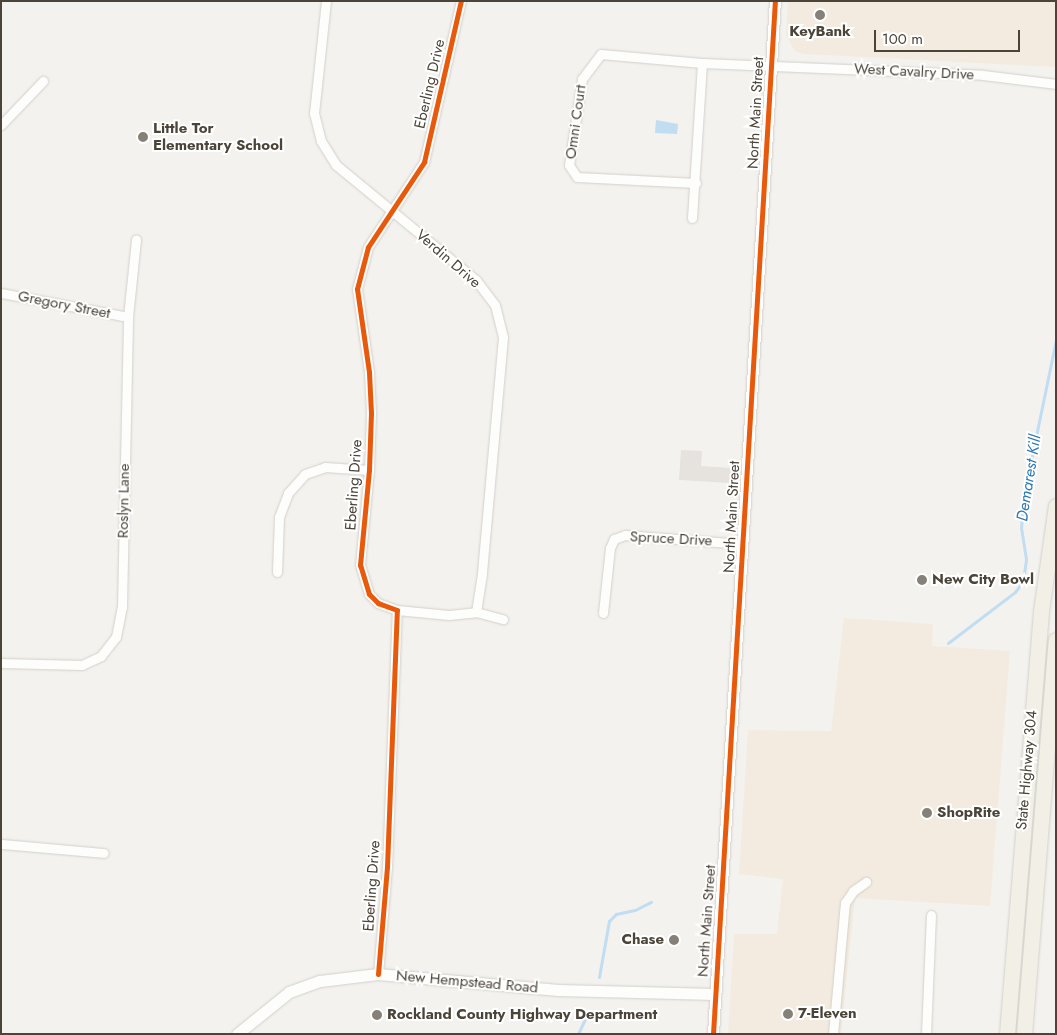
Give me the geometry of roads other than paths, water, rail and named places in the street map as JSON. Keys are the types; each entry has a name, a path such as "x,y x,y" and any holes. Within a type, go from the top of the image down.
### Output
{"main road":[{"name":"State Highway 304","path":"1007,1034 1041,611 1056,506"},
{"name":"State Highway 304","path":"1024,1034 1056,640"}],"street":[{"name":"Verdin Drive","path":"326,1 314,113 321,141 336,165 476,280 495,305 503,336 482,574 476,612"},
{"name":"Eberling Drive","path":"378,974 387,866 397,610 378,603 369,594 360,565 369,470 369,372 358,289 368,247 394,212 424,162 462,1"},
{"name":"North Main Street","path":"713,1034 775,1"},
{"name":"Omni Court","path":"696,183 577,177 569,165 569,158 582,79 601,54 702,63 772,65"},
{"path":"692,218 696,183 702,63"},
{"name":"West Cavalry Drive","path":"772,65 982,75 1056,84"},
{"path":"1,124 42,81"},
{"name":"Roslyn Lane","path":"1,663 82,665 100,656 116,637 122,607 128,317 136,239"},
{"name":"Gregory Street","path":"1,293 128,317"},
{"path":"277,572 279,517 288,493 305,474 324,467 369,470"},
{"name":"Spruce Drive","path":"603,613 610,548 614,539 625,535 743,544"},
{"path":"397,610 449,615 476,612 503,619"},
{"path":"1,844 104,853"},
{"path":"833,1034 845,904 853,890 866,882"},
{"path":"926,1034 930,915"},
{"name":"New Hempstead Road","path":"237,1034 289,992 320,981 378,974 558,990 715,994"}],"water":[{"path":"656,120 678,124 677,134 655,133"}],"waterway":[{"name":"Demarest Kill","path":"948,643 1015,592 1023,581 1026,559 1021,528 1024,494 1056,339"},
{"name":"Demarest Kill","path":"599,977 609,921 616,914 635,910 651,902"},
{"name":"Demarest Kill","path":"578,1034 588,1013"}],"place":[{"name":"KeyBank","path":"820,15"},
{"name":"Little Tor Elementary School","path":"143,137"},
{"name":"New City Bowl","path":"922,580"},
{"name":"ShopRite","path":"927,813"},
{"name":"Chase","path":"674,940"},
{"name":"7-Eleven","path":"788,1014"},
{"name":"Rockland County Highway Department","path":"377,1015"}]}
